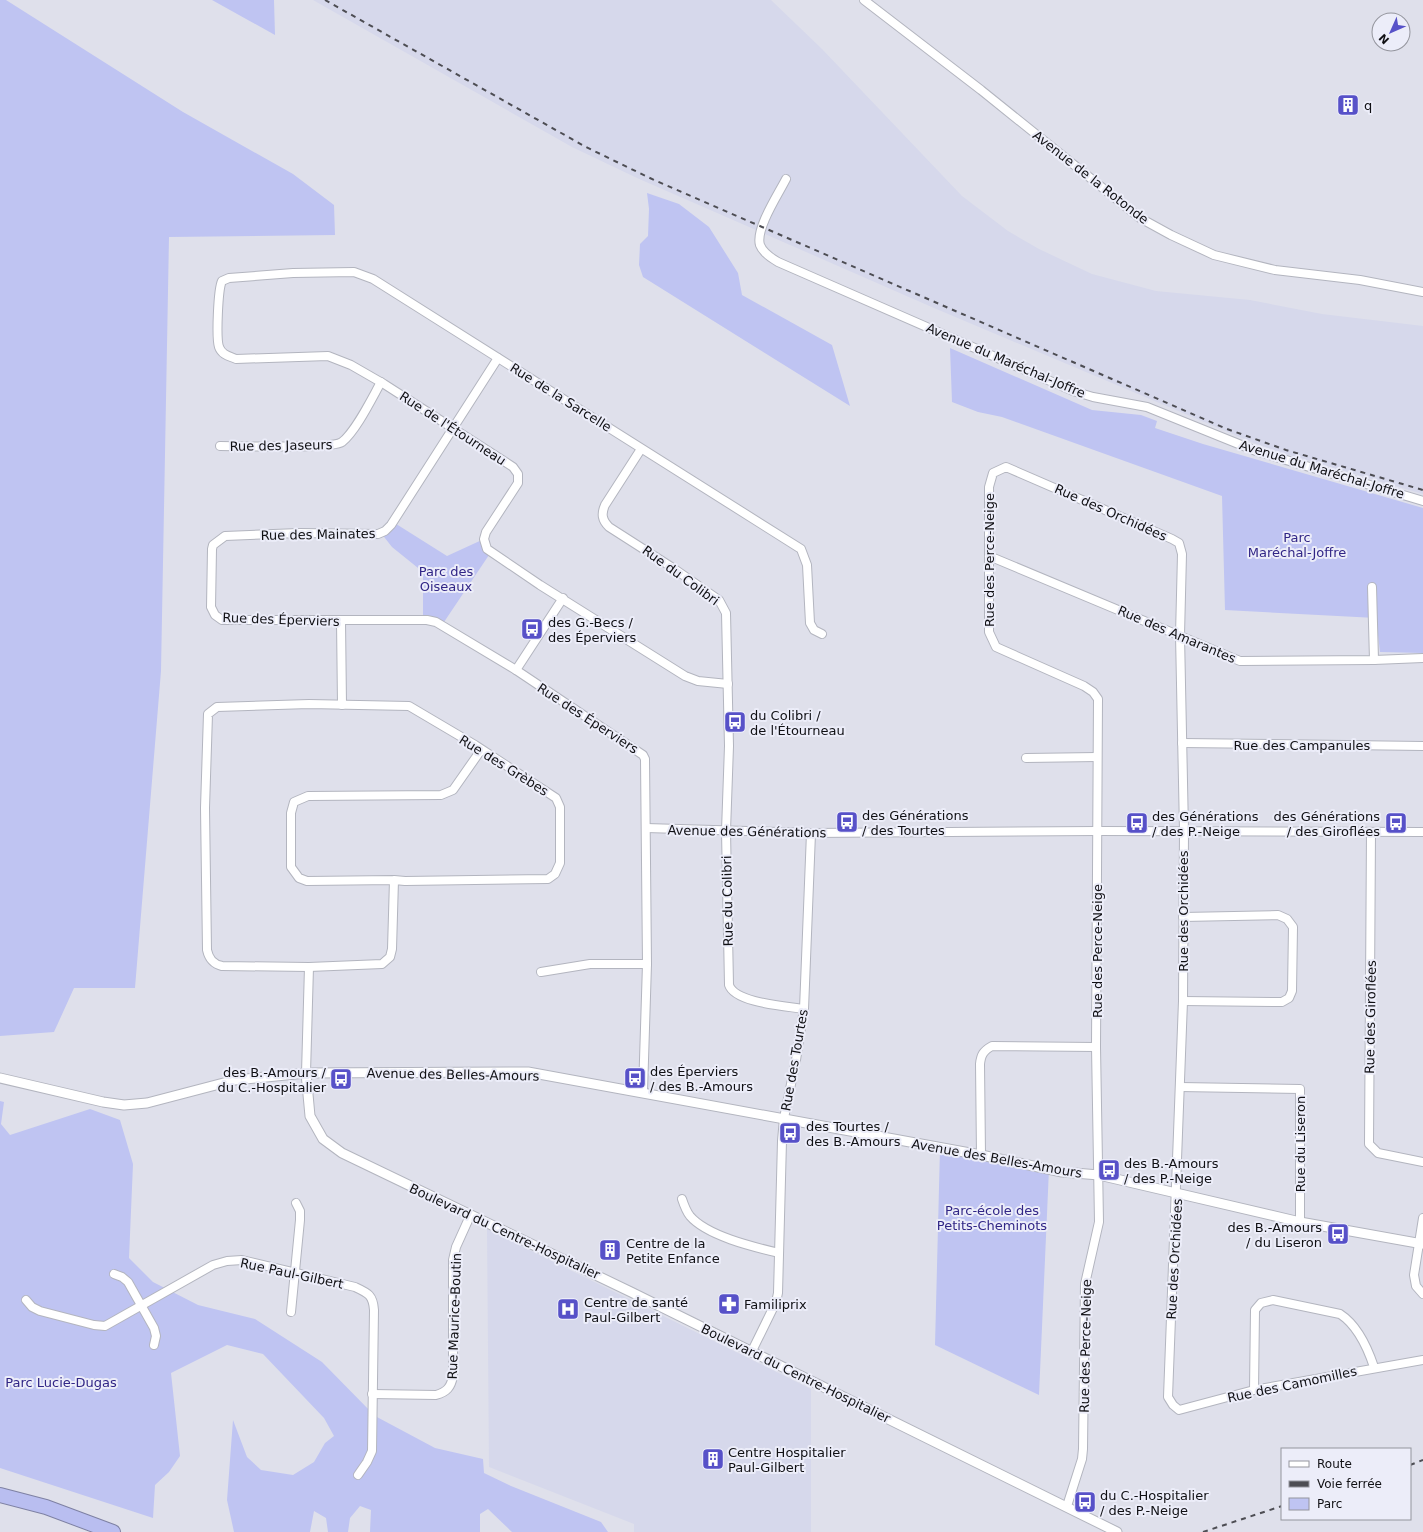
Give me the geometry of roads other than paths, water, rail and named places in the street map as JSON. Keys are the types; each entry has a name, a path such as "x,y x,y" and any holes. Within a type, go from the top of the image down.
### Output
{"highway":[{"path":"0,1495 46,1507 113,1532"},
{"path":"0,1501 89,1532"}],"street":[{"name":"Avenue de la Rotonde","path":"864,0 981,90 1140,218 1171,235 1214,255 1269,269 1360,280 1423,292"},
{"name":"Avenue du Maréchal-Joffre","path":"786,179 764,223 759,239 760,245 766,254 778,262 1074,391 1094,397 1152,409 1256,451 1423,501"},
{"name":"Rue de la Sarcelle","path":"222,282 229,278 293,273 358,273 374,279 801,549 807,565 810,623 814,630 822,634"},
{"name":"Rue de l'Étourneau","path":"222,282 217,332 219,346 224,354 236,359 328,356 351,365 381,382 514,467 518,474 518,483 486,532 484,539 487,549 685,676 698,681 728,684"},
{"name":"Rue des Mainates","path":"214,615 211,607 212,549 217,541 225,536 298,533 382,533 391,525 498,358"},
{"name":"Rue des Jaseurs","path":"220,446 268,447 339,444 349,435 381,382"},
{"name":"Rue du Colibri","path":"641,448 605,505 602,512 603,520 609,527 673,568 719,600 726,613 729,746 726,831 730,990 742,998 804,1009"},
{"name":"Rue des Perce-Neige","path":"1006,467 993,473 989,487 989,632 996,647 1084,686 1098,699 1096,1047 1099,1222 1085,1284 1082,1459 1068,1506"},
{"name":"Rue des Orchidées","path":"1006,467 1180,543 1182,554 1180,635 1184,831 1183,1001 1177,1194 1168,1397"},
{"name":"Rue des Amarantes","path":"989,556 1240,661 1423,658"},
{"path":"1372,587 1374,660"},
{"path":"516,670 563,598"},
{"name":"Rue des Éperviers","path":"214,615 222,620 430,620 439,623 516,670 643,754 645,759 647,964 644,1092"},
{"path":"342,621 342,705"},
{"name":"Rue des Grèbes","path":"309,704 342,705 409,706 556,798 560,807 560,863 555,874 548,879 394,880 392,949 390,957 382,964 310,967 222,966 213,962 208,956 205,870 208,714 217,707 309,704"},
{"name":"Rue des Campanules","path":"1182,744 1423,746"},
{"path":"394,880 307,880 299,878 291,867 291,814 294,802 308,796 448,794 453,790 481,750"},
{"path":"1026,758 1097,757"},
{"name":"Avenue des Générations","path":"646,828 811,833 1098,831 1423,832"},
{"name":"Rue des Giroflées","path":"1371,832 1369,1144 1378,1153 1423,1162"},
{"name":"Rue des Tourtes","path":"752,1352 776,1302 778,1293 782,1141 784,1118 796,1060 804,1009 811,833"},
{"path":"1183,917 1278,915 1287,919 1293,927 1292,991 1289,998 1282,1002 1183,1001"},
{"path":"540,972 590,964 647,964"},
{"path":"306,1073 310,967"},
{"path":"981,1155 980,1056 984,1050 992,1046 1096,1047"},
{"name":"Avenue des Belles-Amours","path":"0,1078 103,1102 124,1104 147,1103 235,1080 306,1073 528,1072 784,1118 981,1155 1062,1172 1099,1175 1300,1222 1420,1244"},
{"name":"Boulevard du Centre-Hospitalier","path":"306,1073 310,1116 323,1139 342,1153 470,1216 582,1268 1068,1506 1117,1532"},
{"name":"Rue du Liseron","path":"1180,1087 1300,1089 1300,1222"},
{"path":"682,1199 692,1217 707,1228 740,1243 779,1253"},
{"path":"291,1312 300,1220 296,1203"},
{"name":"Rue Maurice-Boutin","path":"372,1394 436,1395 445,1392 451,1385 453,1376 453,1260 456,1247 470,1216"},
{"path":"1423,1218 1414,1275 1416,1286 1423,1294"},
{"name":"Rue Paul-Gilbert","path":"26,1300 32,1307 40,1311 94,1325 105,1326 213,1265 227,1261 242,1260 355,1287 366,1292 373,1300 372,1451 368,1462 358,1475"},
{"path":"114,1274 122,1277 128,1282 154,1328 156,1336 154,1345"},
{"path":"1254,1390 1256,1310 1261,1303 1273,1300 1340,1314 1347,1318 1369,1351 1374,1367"},
{"name":"Rue des Camomilles","path":"1168,1397 1172,1405 1179,1410 1254,1390 1374,1367 1423,1360"}],"railway":[{"path":"325,0 586,147 654,180 1227,429 1286,450 1423,490"},
{"path":"1411,1465 1423,1460"},
{"path":"1203,1532 1281,1506"}],"place":[{"name":"q","path":"1348,105"},
{"name":"des G.-Becs / des Éperviers","path":"532,629"},
{"name":"du Colibri / de l'Étourneau","path":"735,722"},
{"name":"des Générations / des Tourtes","path":"847,822"},
{"name":"des Générations / des P.-Neige","path":"1137,823"},
{"name":"des Générations / des Giroflées","path":"1396,823"},
{"name":"des Éperviers / des B.-Amours","path":"635,1078"},
{"name":"des B.-Amours / du C.-Hospitalier","path":"341,1079"},
{"name":"des Tourtes / des B.-Amours","path":"790,1133"},
{"name":"des B.-Amours / des P.-Neige","path":"1109,1170"},
{"name":"des B.-Amours / du Liseron","path":"1338,1234"},
{"name":"Centre de la Petite Enfance","path":"610,1250"},
{"name":"Familiprix","path":"729,1304"},
{"name":"Centre de santé Paul-Gilbert","path":"568,1309"},
{"name":"Centre Hospitalier Paul-Gilbert","path":"713,1459"},
{"name":"du C.-Hospitalier / des P.-Neige","path":"1085,1502"}],"park label":[{"name":"Parc Maréchal-Joffre","path":"1297,544"},
{"name":"Parc des Oiseaux","path":"446,578"},
{"name":"Parc-école des Petits-Cheminots","path":"992,1218"},
{"name":"Parc Lucie-Dugas","path":"61,1382"}]}
